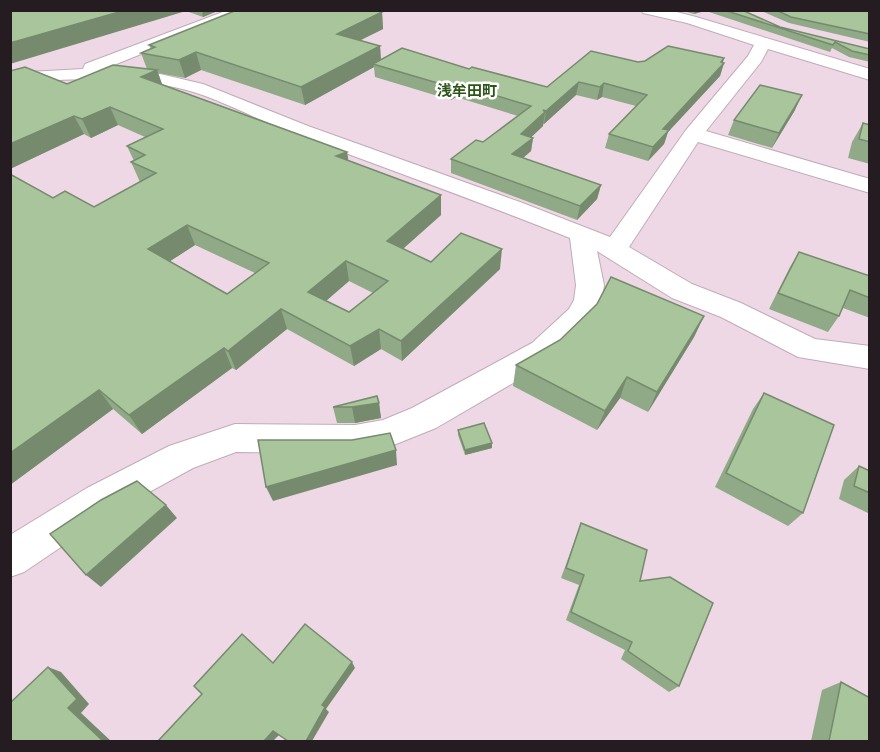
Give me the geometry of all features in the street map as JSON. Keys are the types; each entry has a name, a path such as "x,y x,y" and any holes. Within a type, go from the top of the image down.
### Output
{"street":[{"path":"69,73 97,66 243,10"},
{"path":"648,10 725,30 759,50 870,88"},
{"path":"725,30 748,23"},
{"path":"759,50 870,75"},
{"path":"615,249 693,134 759,50"},
{"path":"10,78 69,73 121,74 161,79 197,87 297,129 582,234 615,249 682,291 731,310 809,349 866,356"},
{"path":"693,134 870,186"},
{"path":"10,558 100,500 181,457 235,438 356,439 386,434 424,418 543,351 579,316 588,300 590,285 582,234"}],"building":[{"path":"10,10 126,10 10,43"},
{"path":"237,10 374,10 382,12 337,34 380,46 301,87 196,52 179,60 141,53 155,47 149,45"},
{"path":"724,10 742,10 780,27 870,49 870,55 852,51 835,42 833,45"},
{"path":"776,10 870,10 870,34 791,17"},
{"path":"668,46 724,58 721,62 724,63 663,129 669,130 653,147 609,134 647,95 604,83 600,87 579,82 546,111 543,110 545,112 521,134 533,138 512,154 601,185 580,206 451,159 476,140 483,142 531,106 457,84 451,87 373,64 402,48 469,69 472,67 547,87 591,51 638,62 645,61"},
{"path":"113,65 157,70 141,77 347,152 336,156 441,195 387,241 431,262 461,233 502,249 401,341 379,329 350,346 281,309 228,351 224,348 129,415 99,390 10,453 10,174 53,198 65,191 94,207 156,173 131,162 145,155 127,146 163,129 110,107 82,119 74,116 10,144 10,71 25,67 67,84","holes":["187,225 269,263 227,294 148,249","346,261 388,281 349,312 308,292"]},
{"path":"760,85 802,95 779,133 734,120"},
{"path":"863,123 870,125 870,142 859,139"},
{"path":"799,252 870,276 870,298 850,290 839,316 778,293"},
{"path":"611,277 704,316 657,392 627,377 605,411 516,365 560,340 597,304"},
{"path":"764,393 834,425 803,513 726,473"},
{"path":"377,396 379,403 333,407"},
{"path":"484,423 492,443 465,450 458,430"},
{"path":"390,433 396,450 266,487 258,440 352,440"},
{"path":"859,466 870,471 870,493 854,486"},
{"path":"137,481 166,505 86,575 50,534 101,500"},
{"path":"581,523 647,550 640,581 670,577 713,603 679,686 628,651 632,642 571,612 584,575 566,568"},
{"path":"305,624 352,662 322,705 325,707 306,741 288,741 273,731 264,741 158,741 202,694 194,686 242,634 273,663"},
{"path":"48,667 77,699 68,708 103,741 10,741 10,703"},
{"path":"841,682 870,698 870,741 829,741"}],"district":[{"name":"浅牟田町","path":"467,91"}]}
